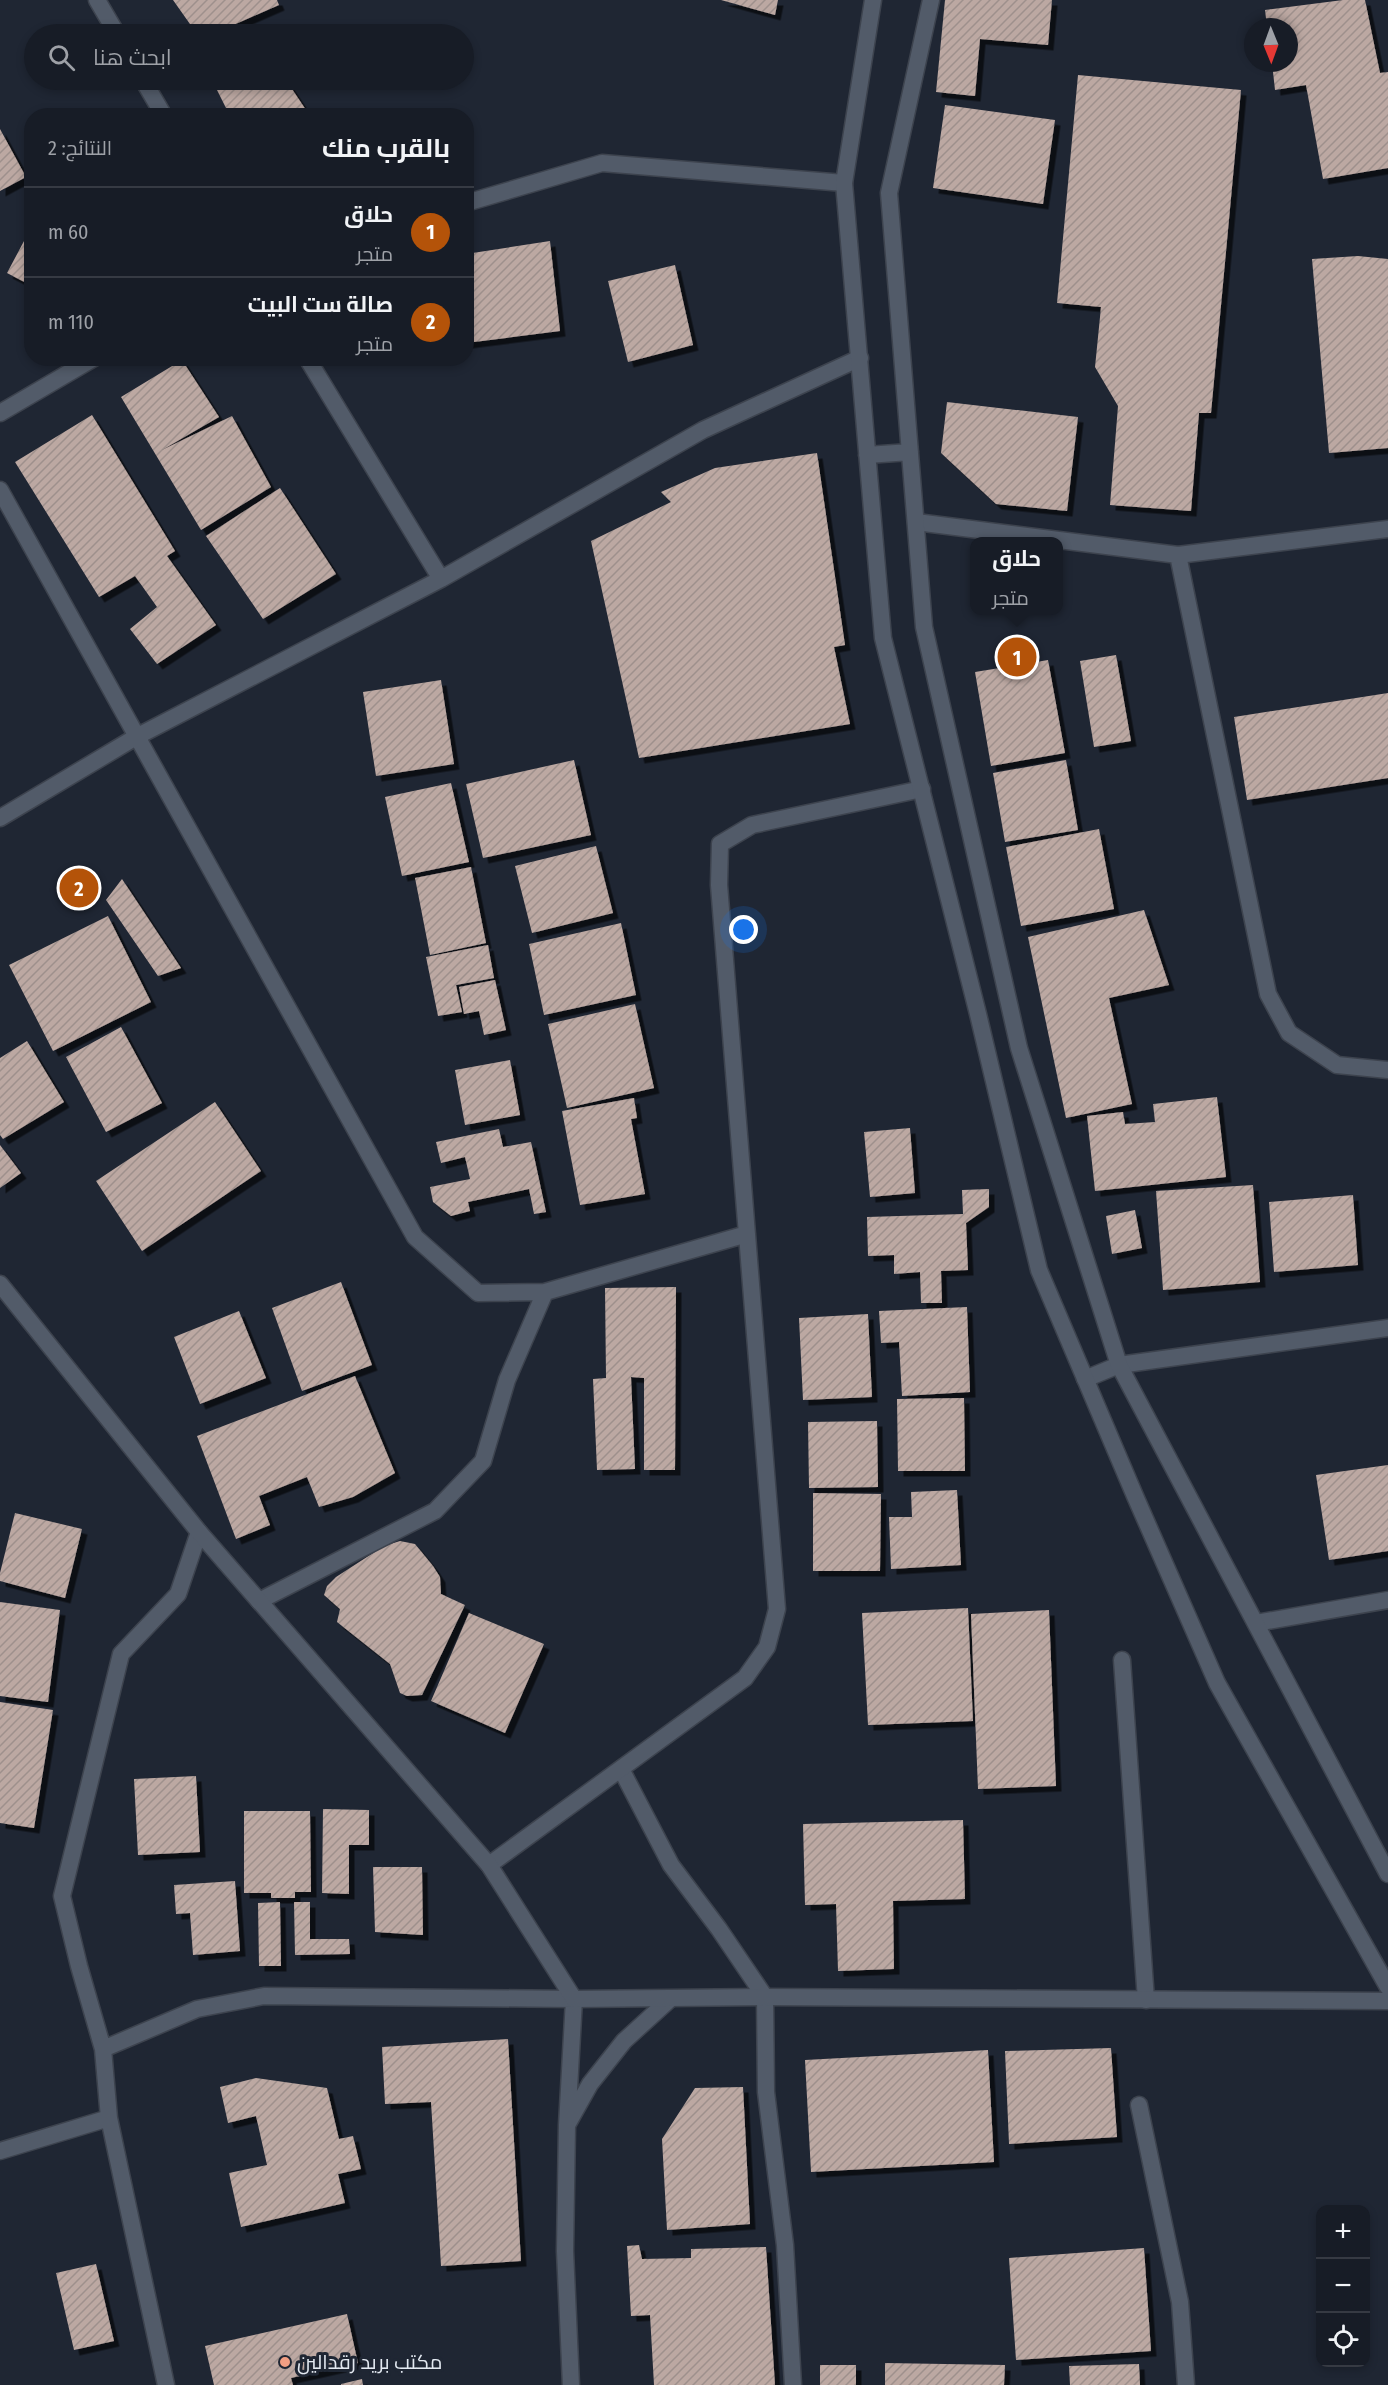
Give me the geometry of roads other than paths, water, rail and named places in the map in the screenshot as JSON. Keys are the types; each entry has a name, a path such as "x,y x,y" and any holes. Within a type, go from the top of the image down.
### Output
{"street":[{"path":"97,0 111,24"},
{"path":"873,0 844,183 883,638 1039,1270 1134,1496 1217,1683 1388,1987"},
{"path":"931,0 888,193 924,627 1019,1048 1119,1365 1388,1874"},
{"path":"149,90 159,108"},
{"path":"474,201 602,163 844,183"},
{"path":"0,818 136,737 441,579 703,430 860,358"},
{"path":"0,413 80,366"},
{"path":"313,366 441,579"},
{"path":"867,454 910,452"},
{"path":"0,489 415,1238 478,1293 545,1292 747,1234"},
{"path":"916,522 1035,537"},
{"path":"1063,541 1178,555 1388,529"},
{"path":"1178,555 1268,994 1289,1033 1337,1065 1388,1070"},
{"path":"489,1865 744,1678 767,1647 777,1609 719,885 720,844 752,825 922,789"},
{"path":"0,1284 199,1532 489,1865 574,1999 567,2125 565,2251 571,2385"},
{"path":"259,1601 435,1511 483,1461 507,1380 545,1292"},
{"path":"1085,1378 1119,1365 1388,1328"},
{"path":"166,2385 109,2118 103,2049 62,1896 121,1654 178,1594 199,1532"},
{"path":"1256,1623 1388,1600"},
{"path":"1122,1660 1146,2000"},
{"path":"621,1769 671,1865 719,1929 765,1997 766,2092 785,2245 793,2385"},
{"path":"103,2049 197,2009 264,1996 669,2000 765,1997 1388,2001"},
{"path":"567,2125 590,2084 624,2041 669,2000"},
{"path":"1139,2105 1180,2302 1186,2385"},
{"path":"0,2151 109,2118"}],"place":[{"name":"حلاق","path":"1017,657"},
{"name":"صالة ست البيت","path":"79,888"},
{"name":"مكتب بريد رقدالين","path":"285,2362"}]}
